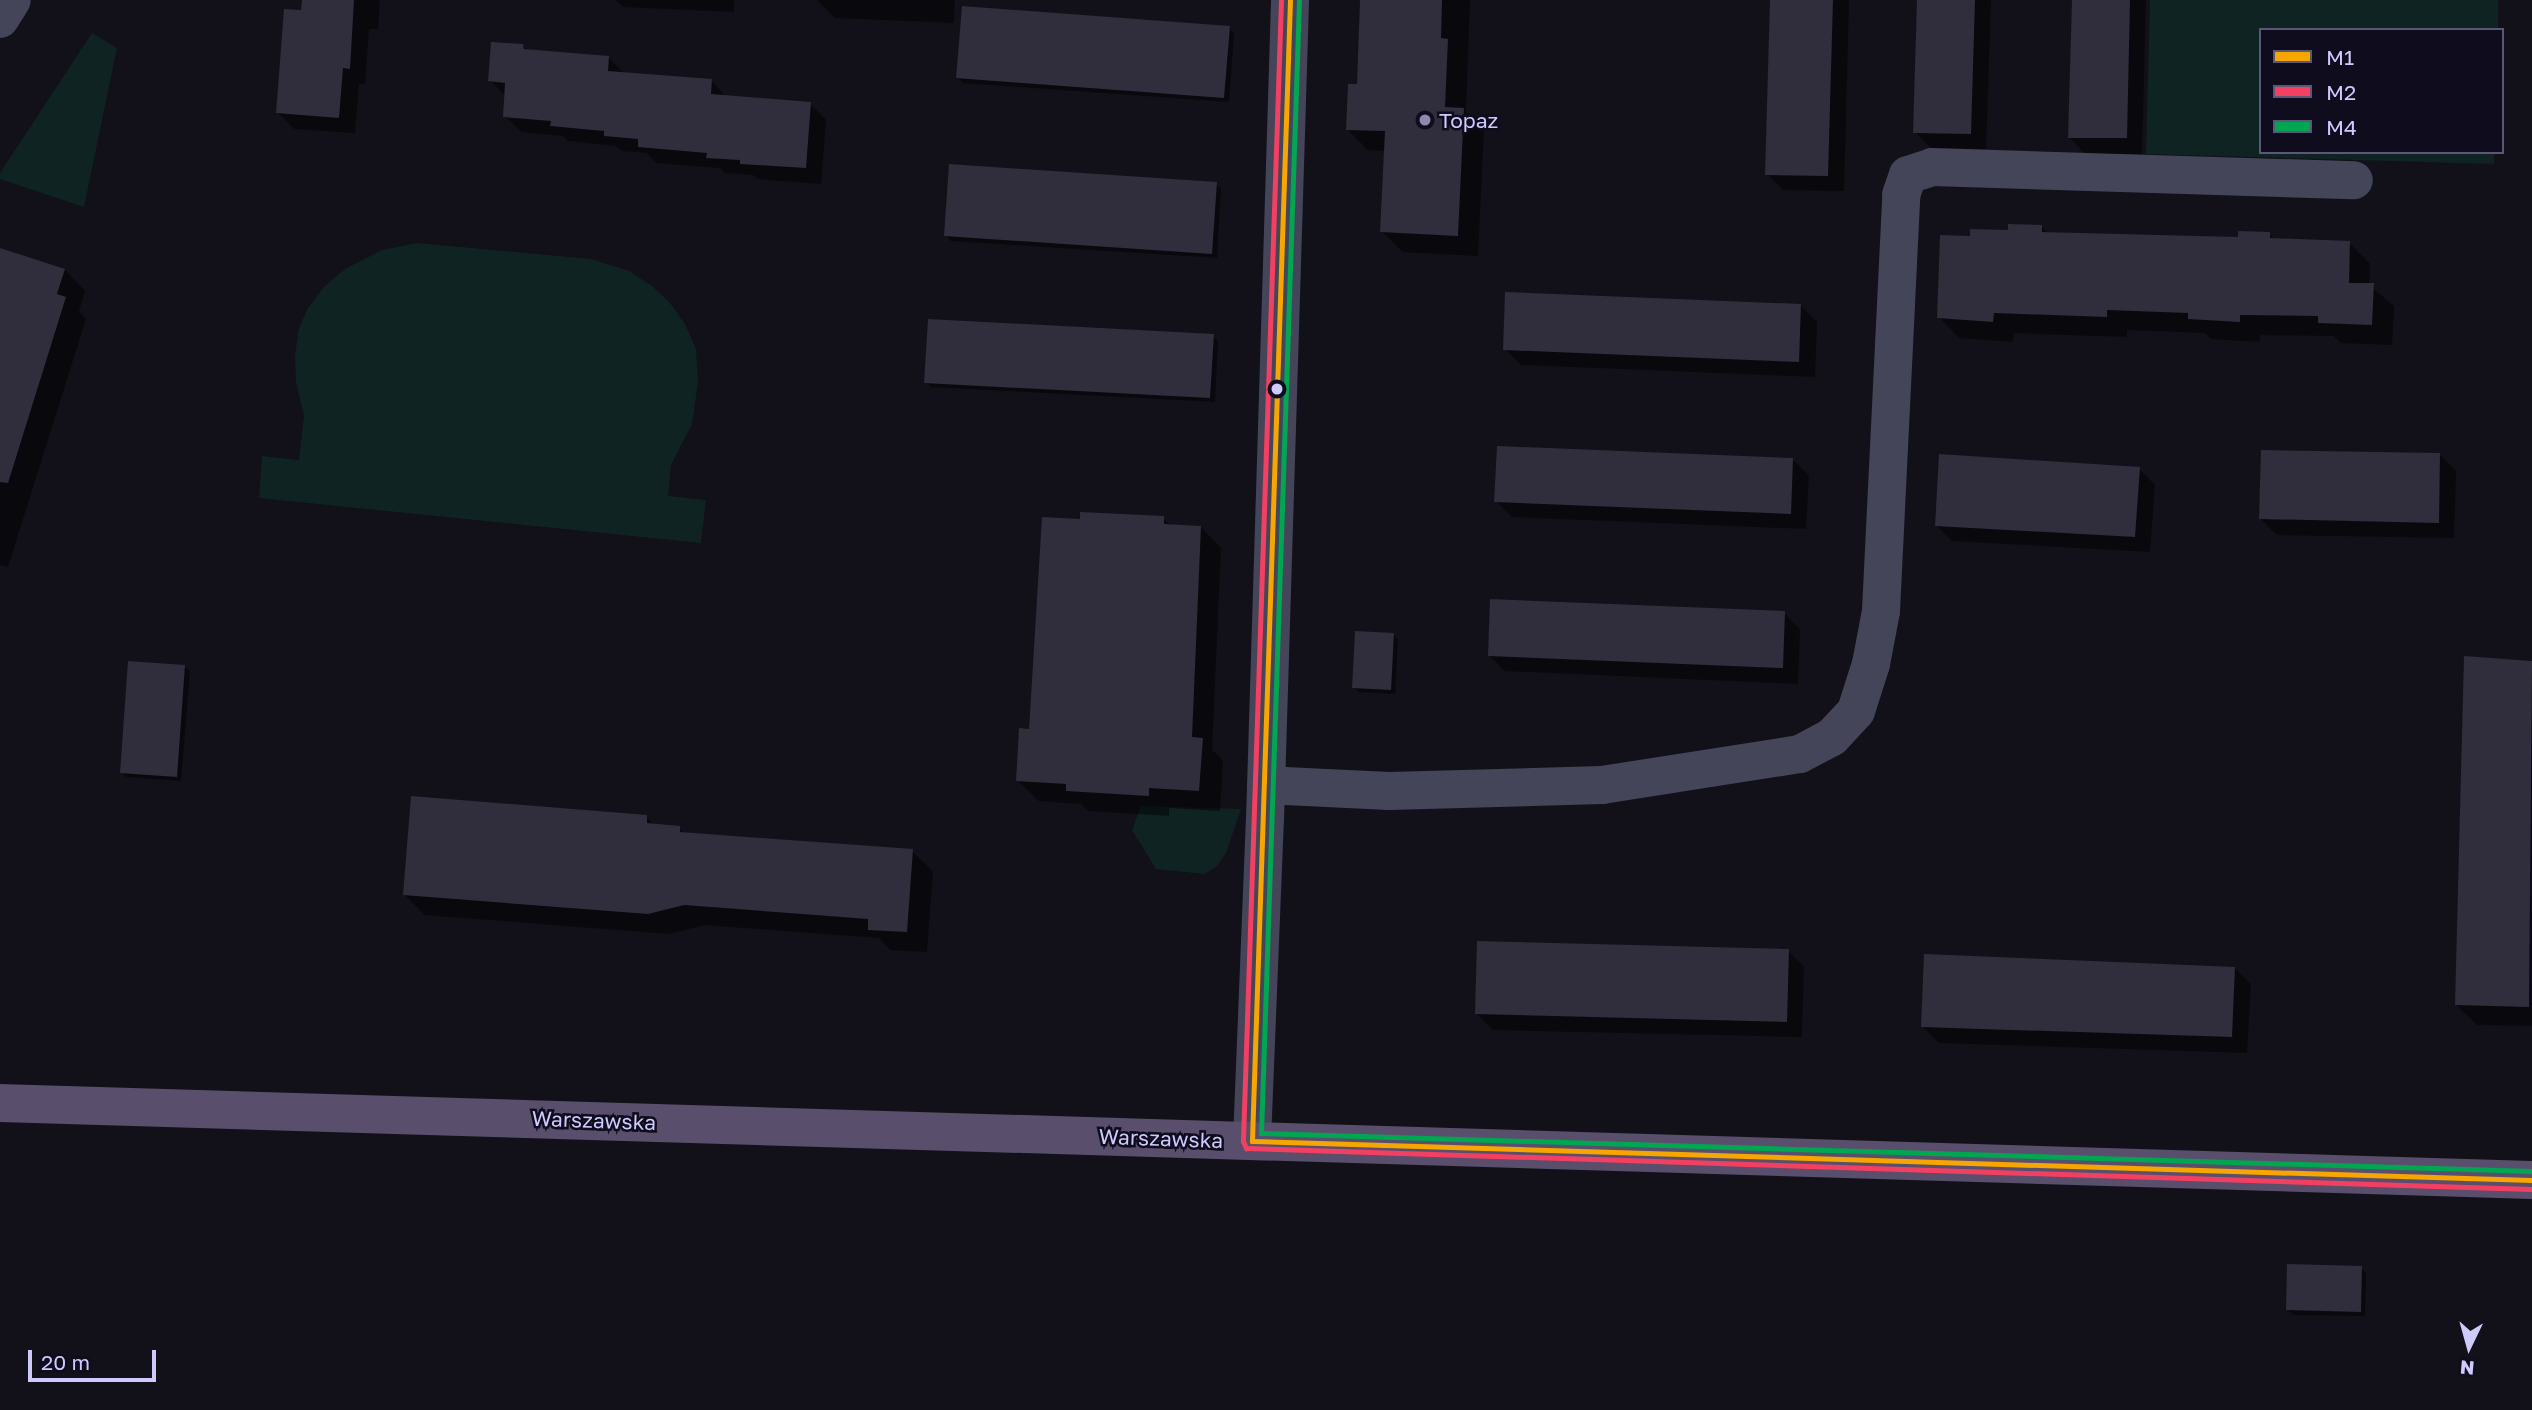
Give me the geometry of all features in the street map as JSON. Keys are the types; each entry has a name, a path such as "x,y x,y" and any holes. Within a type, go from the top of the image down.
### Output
{"main road":[{"name":"Warszawska","path":"0,1103 2532,1180"}],"street":[{"path":"0,19 12,0"},
{"path":"1252,1141 1266,785 1290,0"},
{"path":"1266,785 1389,791 1602,785 1800,754 1832,737 1856,710 1871,664 1881,611 1900,207 1908,175 1933,167 2354,180"}],"green space":[{"path":"2150,0 2498,0 2498,28 2259,28 2259,154 2494,154 2494,164 2146,154"},
{"path":"92,33 117,48 84,207 0,179 0,173"},
{"path":"417,243 591,259 629,271 652,286 670,303 685,324 696,349 698,382 692,424 671,465 668,496 706,500 701,543 259,498 262,456 299,460 304,416 296,382 295,355 299,328 308,308 324,287 345,269 382,250"},
{"path":"1141,806 1241,809 1226,853 1217,866 1205,874 1156,869 1132,830"}],"building":[{"path":"302,0 354,0 350,69 343,68 339,118 276,113 284,9 301,10"},
{"name":"Topaz","path":"1360,0 1442,0 1441,38 1448,39 1445,107 1464,108 1458,236 1380,232 1385,131 1346,130 1348,84 1357,84"},
{"path":"1770,0 1833,0 1828,176 1765,175"},
{"path":"1917,0 1975,0 1971,134 1913,133"},
{"path":"2072,0 2130,0 2127,138 2068,138"},
{"path":"962,6 1230,26 1224,98 956,78"},
{"path":"491,42 523,44 524,49 609,56 608,71 712,79 711,94 811,102 806,168 740,164 740,160 706,158 707,153 638,147 638,139 604,136 604,131 550,126 551,121 503,117 505,83 488,81"},
{"path":"949,164 1217,182 1212,254 944,236"},
{"path":"2008,224 2042,225 2042,232 2238,237 2238,231 2270,232 2270,238 2350,241 2349,283 2374,283 2372,325 2318,323 2318,316 2240,315 2240,322 2188,319 2188,313 2107,310 2107,317 1994,313 1993,322 1937,318 1940,235 1970,236 1970,229 2008,230"},
{"path":"0,248 65,269 57,294 66,297 8,483 0,482"},
{"path":"1505,292 1801,304 1799,362 1503,350"},
{"path":"928,319 1214,334 1210,398 924,383"},
{"path":"1497,446 1793,458 1791,514 1494,502"},
{"path":"2261,450 2440,453 2439,523 2259,519"},
{"path":"1939,454 2140,467 2135,537 1935,526"},
{"path":"1080,512 1164,516 1164,524 1201,526 1192,737 1203,738 1199,791 1149,788 1149,796 1066,791 1066,784 1016,781 1019,728 1029,729 1042,517 1080,519"},
{"path":"1490,599 1785,611 1783,668 1488,656"},
{"path":"1355,631 1394,633 1391,690 1352,688"},
{"path":"2464,656 2532,661 2529,1007 2455,1005"},
{"path":"128,661 185,665 177,777 120,773"},
{"path":"411,796 647,815 647,823 680,826 680,832 913,849 907,932 868,930 868,919 684,905 648,914 403,895"},
{"path":"1477,941 1789,949 1787,1022 1475,1014"},
{"path":"1924,954 2235,967 2232,1037 1921,1027"},
{"path":"2287,1264 2362,1266 2361,1312 2286,1310"}],"transit line":[{"name":"M2","path":"1281,0 1243,1141 1246,1148 2532,1189"},
{"name":"M1","path":"1290,0 1252,1141 2532,1180"},
{"name":"M4","path":"1299,0 1261,1133 2532,1171"}],"place":[{"name":"Topaz","path":"1425,120"}]}
